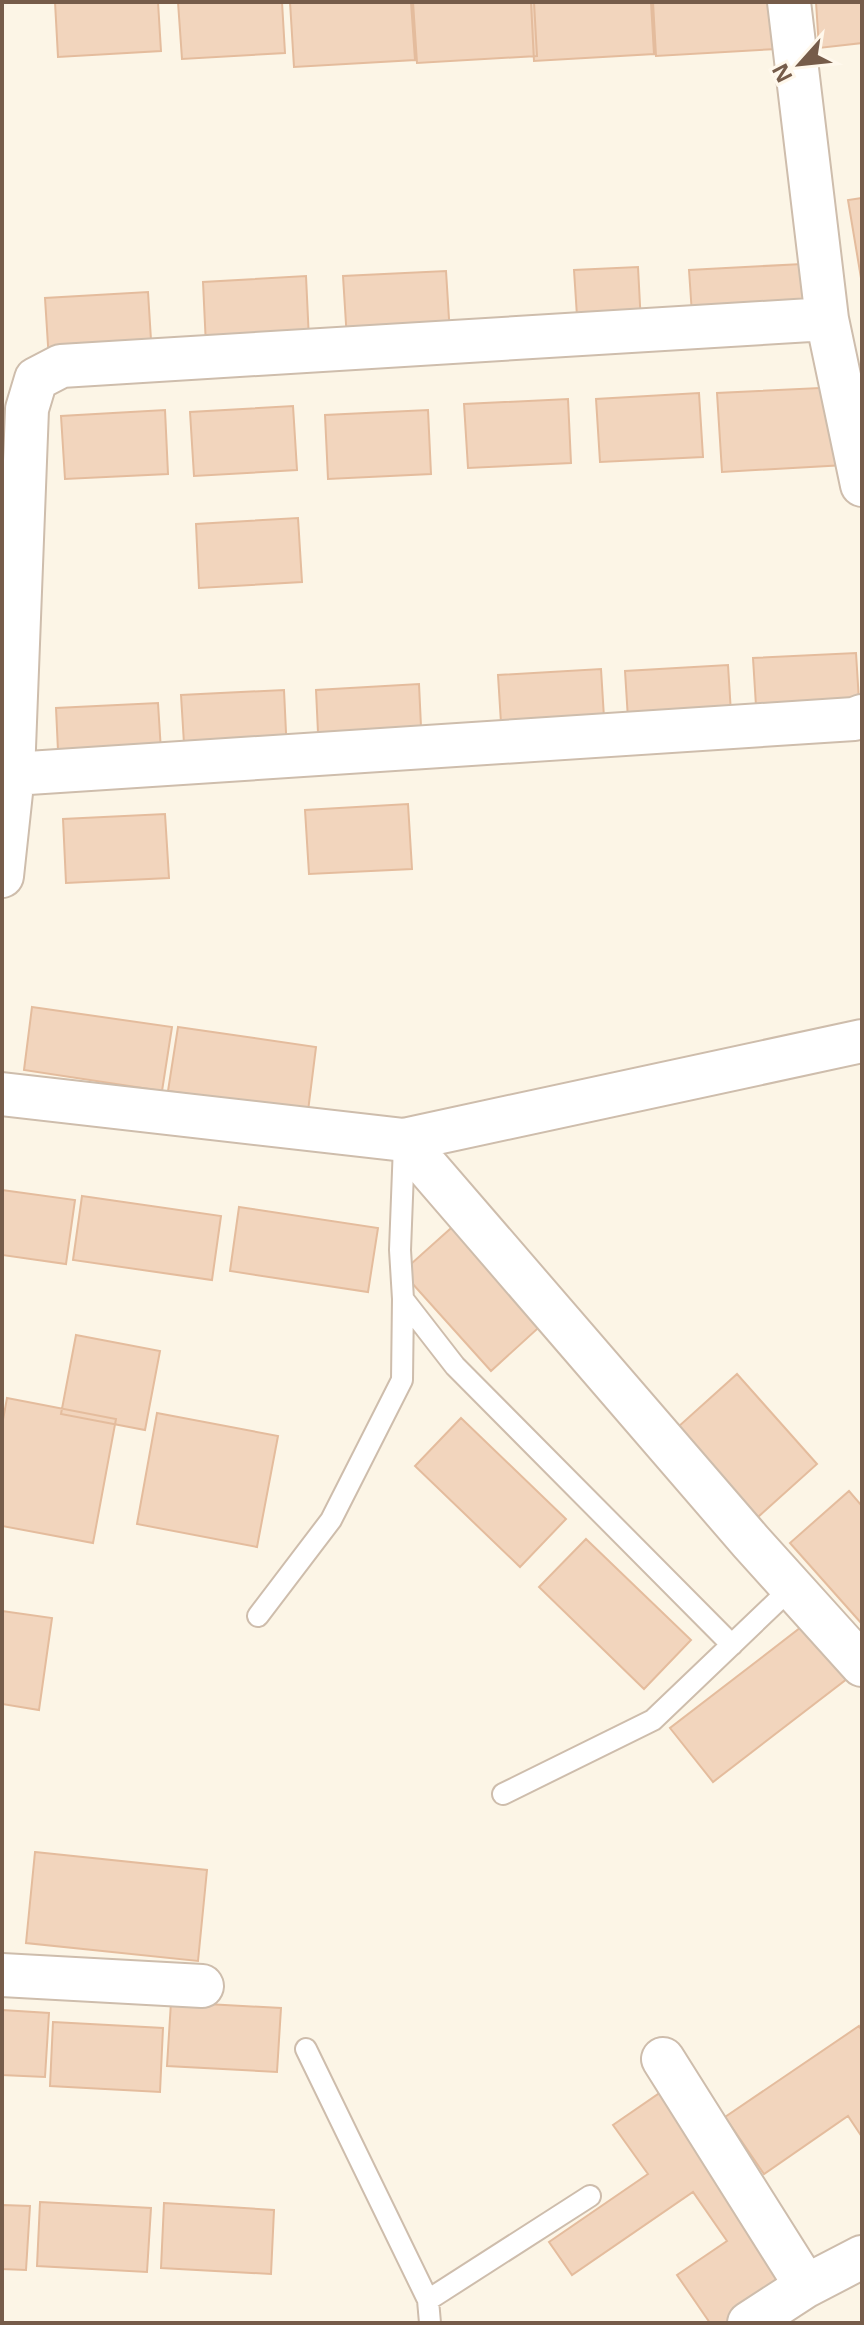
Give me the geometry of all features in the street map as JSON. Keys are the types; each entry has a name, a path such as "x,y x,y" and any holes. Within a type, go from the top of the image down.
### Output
{"street":[{"path":"789,2 827,319 862,485"},
{"path":"2,876 13,774 27,409 36,379 61,366 827,319"},
{"path":"13,774 854,719 862,716"},
{"path":"2,1094 404,1140 862,1041"},
{"path":"404,1140 791,1588 862,1665"},
{"path":"2,1975 202,1986"},
{"path":"663,2059 806,2286"},
{"path":"749,2323 806,2286 862,2257"}],"lane":[{"path":"258,1616 331,1520 402,1380 400,1250 404,1140"},
{"path":"403,1299 455,1366 732,1645"},
{"path":"503,1794 653,1720 791,1588"},
{"path":"306,2049 428,2300 430,2323"},
{"path":"428,2300 590,2196"}],"building":[{"path":"55,2 158,2 161,51 58,57"},
{"path":"178,2 282,2 285,53 182,59"},
{"path":"290,2 411,2 415,60 294,67"},
{"path":"413,2 534,2 537,56 417,63"},
{"path":"531,2 651,2 654,54 534,61"},
{"path":"653,2 774,2 777,49 656,56"},
{"path":"816,2 862,2 862,43 819,48"},
{"path":"862,198 862,284 848,200"},
{"path":"802,264 805,323 693,329 689,270"},
{"path":"638,267 642,343 579,347 574,270"},
{"path":"446,271 450,335 347,340 343,276"},
{"path":"306,276 309,340 206,346 203,282"},
{"path":"148,292 152,356 49,361 45,298"},
{"path":"841,387 845,465 722,472 717,393"},
{"path":"699,393 703,457 600,462 596,399"},
{"path":"568,399 571,463 468,468 464,404"},
{"path":"293,406 297,470 194,476 190,412"},
{"path":"165,410 168,474 65,479 61,416"},
{"path":"428,410 431,474 328,479 325,415"},
{"path":"298,518 302,582 199,588 196,524"},
{"path":"856,653 860,717 757,722 753,658"},
{"path":"728,665 732,729 629,735 625,671"},
{"path":"601,669 605,734 502,739 498,675"},
{"path":"419,684 422,748 319,754 316,690"},
{"path":"284,690 287,754 185,760 181,695"},
{"path":"158,703 162,767 59,772 56,708"},
{"path":"408,804 412,869 309,874 305,810"},
{"path":"165,814 169,878 66,883 63,819"},
{"path":"32,1007 172,1027 162,1091 24,1070"},
{"path":"178,1027 316,1047 308,1111 168,1091"},
{"path":"2,1190 75,1200 66,1264 2,1255"},
{"path":"82,1196 221,1216 212,1280 73,1260"},
{"path":"239,1207 378,1228 368,1292 230,1271"},
{"path":"459,1221 547,1320 491,1371 402,1272"},
{"path":"76,1335 160,1351 145,1430 61,1414"},
{"path":"737,1374 817,1464 758,1517 678,1427"},
{"path":"7,1398 116,1419 93,1543 2,1526 2,1425"},
{"path":"157,1413 278,1436 257,1547 137,1524"},
{"path":"461,1418 566,1519 520,1567 415,1466"},
{"path":"849,1491 862,1506 862,1624 790,1543"},
{"path":"586,1539 691,1640 644,1689 539,1587"},
{"path":"2,1611 52,1618 39,1710 2,1704"},
{"path":"809,1621 852,1675 713,1782 670,1728"},
{"path":"35,1852 207,1870 198,1961 26,1943"},
{"path":"171,2002 281,2008 277,2072 167,2066"},
{"path":"2,2010 49,2013 45,2077 2,2075"},
{"path":"53,2022 163,2028 160,2092 50,2086"},
{"path":"859,2026 862,2031 862,2137 848,2116 764,2174 725,2117"},
{"path":"664,2090 795,2279 732,2323 710,2323 677,2275 727,2241 693,2192 572,2275 549,2242 648,2174 613,2125"},
{"path":"40,2202 151,2208 147,2272 37,2266"},
{"path":"164,2203 274,2210 271,2274 161,2268"},
{"path":"2,2205 30,2206 26,2270 2,2269"}]}
